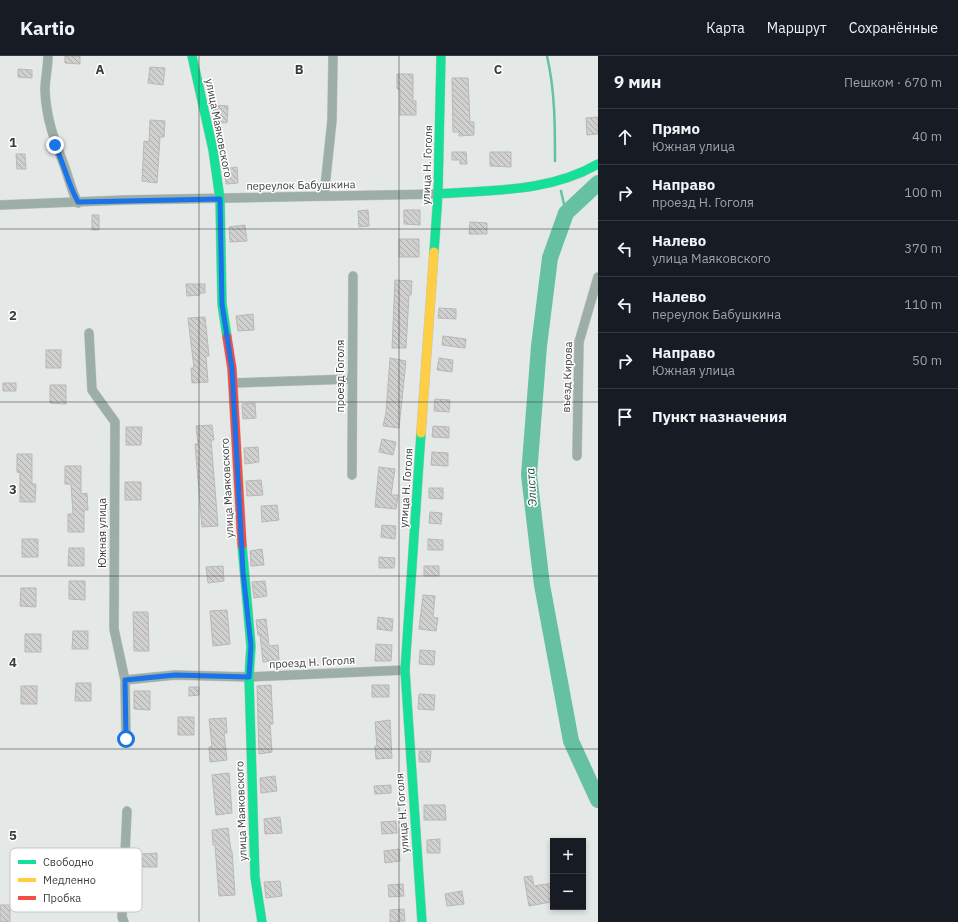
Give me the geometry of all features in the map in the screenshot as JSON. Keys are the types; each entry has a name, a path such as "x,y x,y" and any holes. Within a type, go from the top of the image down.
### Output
{"street":[{"path":"48,56 45,89 48,118 55,145 65,166 71,189 78,202"},
{"name":"улица Маяковского","path":"192,56 213,150 220,199 222,304 233,384 243,572 251,646 249,677 255,877 262,922"},
{"path":"324,196 332,120 333,56"},
{"name":"улица Н. Гоголя","path":"422,922 405,670 438,194 442,56"},
{"name":"переулок Бабушкина","path":"0,205 438,194 548,184 590,170 598,164"},
{"name":"проезд Гоголя","path":"352,276 352,475"},
{"name":"въезд Кирова","path":"577,456 579,342 598,277"},
{"name":"Южная улица","path":"89,333 92,390 115,422 114,629 125,680 126,739"},
{"path":"233,384 352,379"},
{"name":"проезд Н. Гоголя","path":"125,680 175,675 249,677 405,670"},
{"path":"125,848 126,811"},
{"path":"122,912 124,922"}],"building":[{"path":"65,56 80,56 80,64 65,63"},
{"path":"150,67 165,68 163,85 148,83"},
{"path":"18,69 32,70 32,78 18,77"},
{"path":"397,74 413,74 413,101 416,101 416,115 400,115 400,89 397,89"},
{"path":"452,78 468,78 470,122 474,122 474,135 459,136 459,132 453,132"},
{"path":"213,105 228,106 227,123 215,122"},
{"path":"598,117 598,134 587,135 586,118"},
{"path":"150,120 165,121 164,137 160,137 157,183 142,181 144,141 149,142"},
{"path":"452,152 466,152 467,164 460,164 460,160 452,160"},
{"path":"490,152 511,152 511,167 490,166"},
{"path":"16,154 25,154 26,169 17,169"},
{"path":"237,167 238,183 226,184 224,169"},
{"path":"368,210 369,226 359,227 358,211"},
{"path":"404,210 420,210 420,225 404,224"},
{"path":"92,215 99,215 99,230 92,230"},
{"path":"470,222 487,223 487,234 469,234"},
{"path":"245,225 247,241 230,242 229,227"},
{"path":"399,239 419,239 419,257 399,257"},
{"path":"395,280 412,281 411,295 409,295 406,348 392,348"},
{"path":"186,284 205,284 205,293 187,296"},
{"path":"439,308 456,309 456,319 438,318"},
{"path":"253,314 254,330 238,331 236,316"},
{"path":"205,317 209,356 206,356 208,382 192,383 191,368 194,368 188,318"},
{"path":"443,336 466,339 465,348 442,345"},
{"path":"46,350 61,350 61,368 46,368"},
{"path":"390,358 406,361 399,428 383,426 386,413"},
{"path":"439,358 453,360 452,372 437,370"},
{"path":"3,383 16,383 16,391 3,391"},
{"path":"50,385 66,385 66,404 50,403"},
{"path":"435,399 450,400 449,412 434,411"},
{"path":"255,403 256,418 243,419 242,404"},
{"path":"212,425 214,440 211,440 218,526 202,527 195,444 198,444 196,426"},
{"path":"433,426 449,427 449,438 432,437"},
{"path":"126,427 142,427 141,445 126,445"},
{"path":"382,439 396,442 393,455 379,452"},
{"path":"258,447 259,462 245,464 244,448"},
{"path":"432,452 448,453 448,466 431,465"},
{"path":"17,454 32,454 32,484 36,484 35,502 20,502 20,473 17,472"},
{"path":"65,466 81,466 81,494 87,493 88,510 84,510 84,532 68,532 68,514 73,514 71,484 65,484"},
{"path":"379,467 395,469 391,495 398,495 396,509 375,507"},
{"path":"261,480 263,495 247,496 246,481"},
{"path":"125,482 141,482 141,500 125,500"},
{"path":"429,488 443,488 443,499 429,498"},
{"path":"277,505 279,520 262,522 261,506"},
{"path":"430,512 442,513 441,524 429,523"},
{"path":"382,525 396,526 395,539 381,537"},
{"path":"22,539 38,539 38,557 22,557"},
{"path":"428,539 443,540 443,550 428,550"},
{"path":"69,548 84,548 84,566 68,566"},
{"path":"262,549 264,565 251,566 250,551"},
{"path":"379,557 395,558 394,568 379,568"},
{"path":"223,566 224,581 208,583 206,567"},
{"path":"424,566 439,566 439,576 424,576"},
{"path":"69,581 85,581 85,600 69,599"},
{"path":"265,581 267,596 254,598 252,582"},
{"path":"21,588 36,588 36,607 20,606"},
{"path":"423,595 435,596 433,617 438,618 436,631 419,629"},
{"path":"227,610 230,644 213,646 210,611"},
{"path":"133,612 148,612 149,651 134,651"},
{"path":"378,617 393,619 392,631 377,629"},
{"path":"266,619 269,646 278,645 279,660 263,662 260,635 258,635 256,620"},
{"path":"73,631 88,631 88,649 72,649"},
{"path":"25,634 41,634 41,652 25,652"},
{"path":"376,644 392,645 391,661 375,661"},
{"path":"420,650 435,651 434,665 419,664"},
{"path":"76,683 91,683 91,701 75,701"},
{"path":"271,685 273,724 270,724 272,752 259,754 257,686"},
{"path":"372,685 389,685 389,697 372,697"},
{"path":"21,686 37,686 37,704 21,704"},
{"path":"189,687 199,687 199,695 189,696"},
{"path":"134,691 150,691 150,710 134,709"},
{"path":"419,694 435,695 434,710 418,709"},
{"path":"178,717 194,717 194,735 178,735"},
{"path":"226,718 227,733 224,733 227,760 210,762 209,747 212,746 209,719"},
{"path":"390,720 392,758 376,759 375,746 377,746 375,722"},
{"path":"419,751 431,751 430,762 419,762"},
{"path":"229,773 232,813 216,815 212,775"},
{"path":"275,776 277,791 261,793 260,778"},
{"path":"391,785 391,793 375,794 374,786"},
{"path":"424,805 445,805 446,820 424,820"},
{"path":"280,817 282,833 265,834 264,819"},
{"path":"396,821 397,833 382,834 381,822"},
{"path":"228,828 232,851 235,895 219,896 215,845 213,845 212,830"},
{"path":"440,839 440,853 427,853 427,840"},
{"path":"399,849 400,861 385,863 384,851"},
{"path":"157,853 157,867 142,867 142,854"},
{"path":"532,876 534,886 550,883 550,902 529,906 524,877"},
{"path":"280,881 282,896 266,898 264,882"},
{"path":"403,884 404,896 389,897 388,885"},
{"path":"462,891 464,904 447,906 445,894"},
{"path":"0,905 10,905 10,922 0,921"},
{"path":"404,909 405,921 390,922 390,910"}],"waterway":[{"path":"547,56 550,69 555,121 555,161"},
{"name":"Элиста","path":"598,183 566,213 550,258 539,346 529,475 542,585 571,741 598,800"},
{"path":"561,191 566,213"}],"traffic: fast":[{"path":"192,56 213,150 220,199 222,304 227,337"},
{"path":"434,252 438,194 441,56"},
{"path":"438,194 500,190 541,185 580,173 598,164"},
{"path":"421,433 405,670 422,922"},
{"path":"242,545 251,646 249,677 255,877 262,922"}],"traffic: slow":[{"path":"421,433 434,252"}],"traffic: jam":[{"path":"227,337 232,369 242,545"}],"route":[{"path":"55,145 65,166 71,189 78,202 220,199 222,304 232,369 243,572 251,646 249,677 175,675 125,680 126,739"}]}
